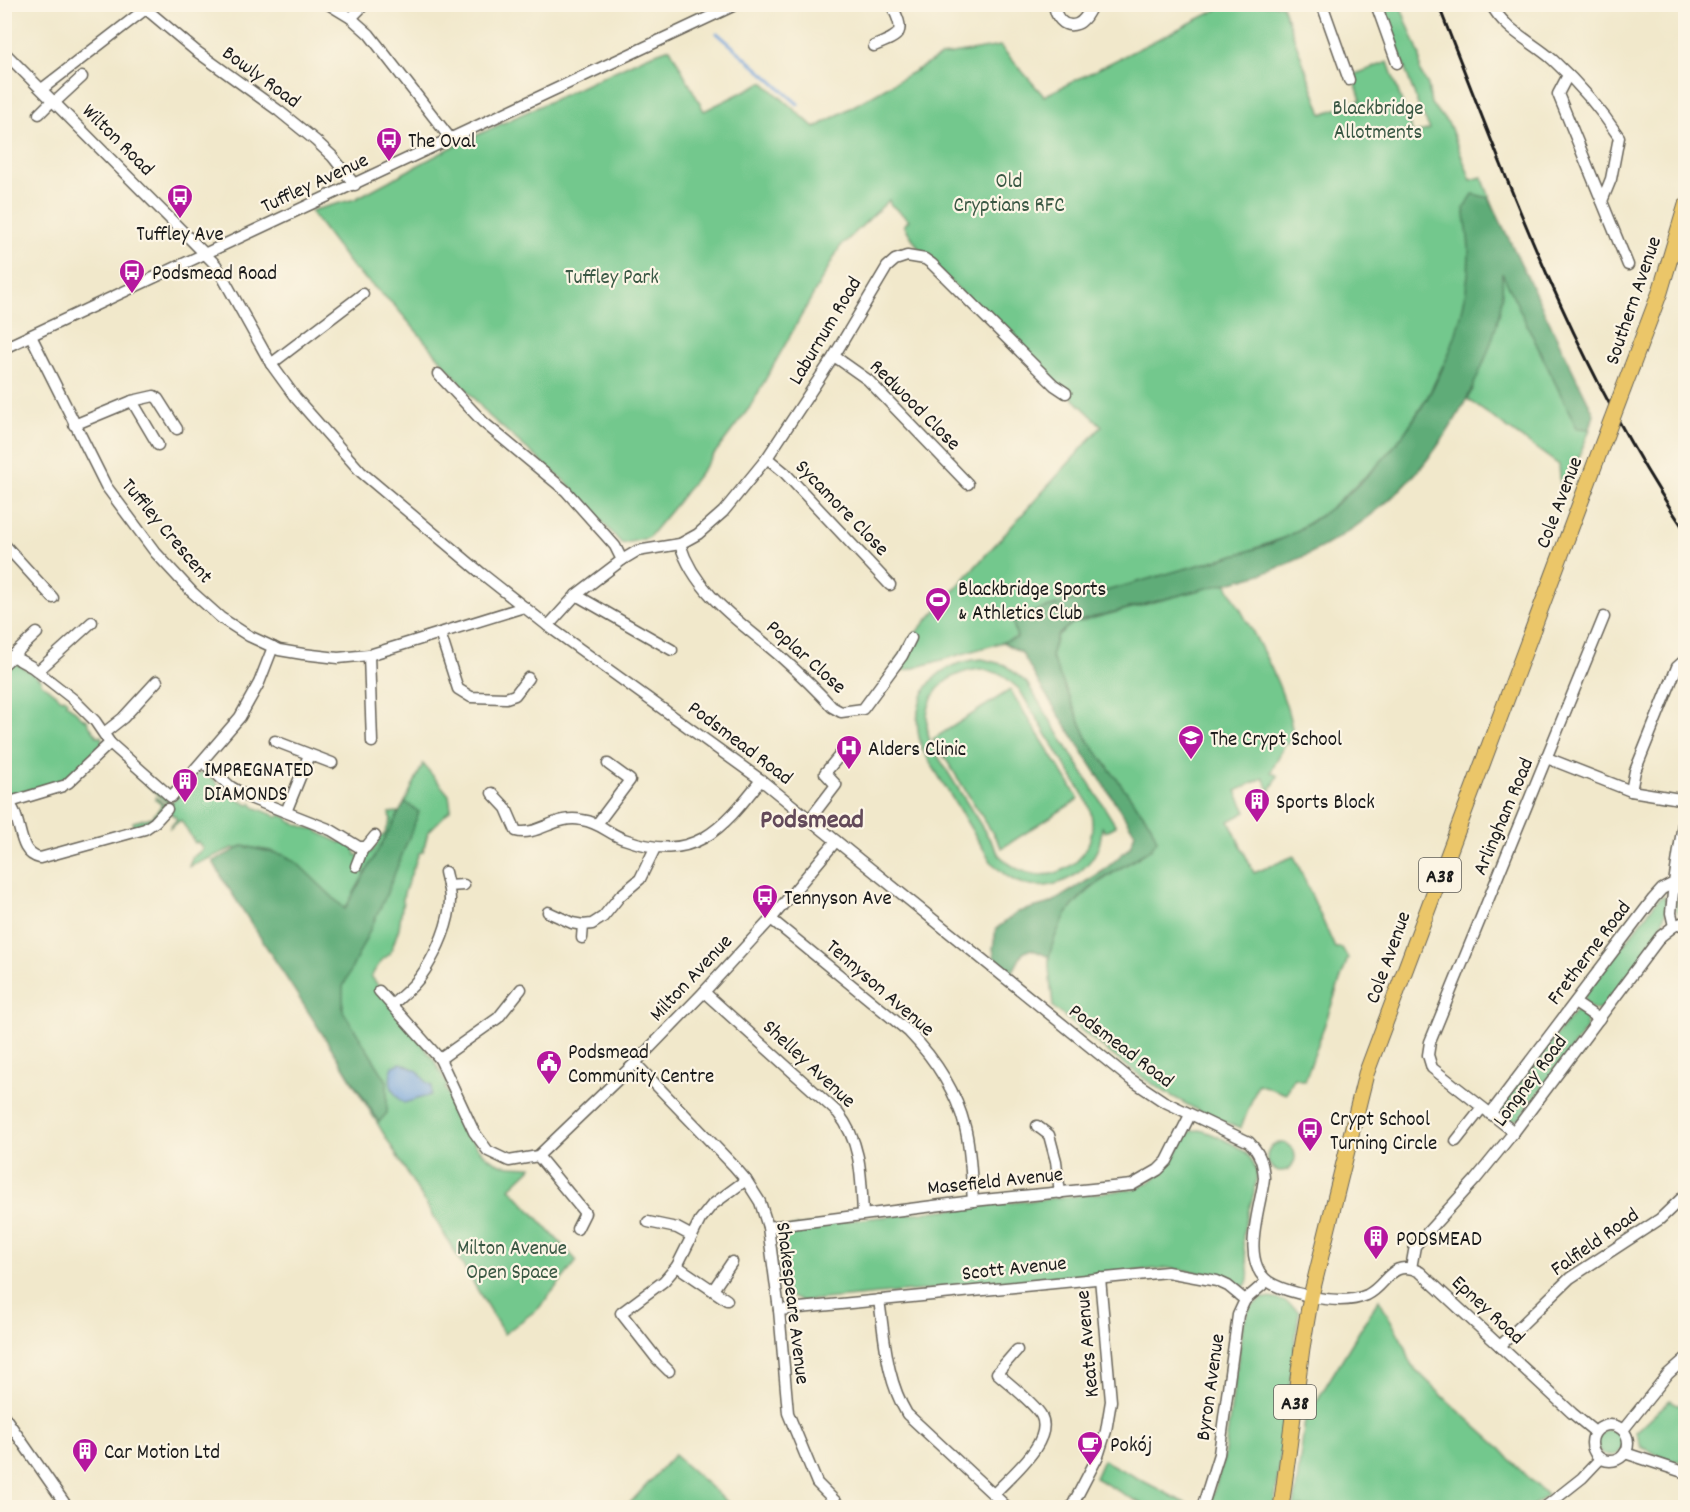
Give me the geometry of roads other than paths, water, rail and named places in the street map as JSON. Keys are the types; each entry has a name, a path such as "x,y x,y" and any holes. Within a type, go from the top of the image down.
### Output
{"highway":[{"name":"Southern Avenue","path":"1616,408 1660,292 1686,205"},
{"name":"Cole Avenue","path":"1281,1508 1311,1296 1366,1074 1616,408"}],"street":[{"path":"328,4 351,18 369,34 450,138"},
{"path":"351,18 365,4"},
{"name":"Tuffley Avenue","path":"5,346 206,255 737,4"},
{"path":"874,46 897,37 900,31 901,24 891,4"},
{"path":"1054,4 1059,20 1066,24 1077,24 1085,18 1093,4"},
{"path":"1323,4 1349,80"},
{"path":"1376,4 1397,63"},
{"path":"1491,4 1512,29 1552,59 1587,93 1619,137 1611,179 1602,201"},
{"path":"42,89 146,6"},
{"name":"Bowly Road","path":"146,6 316,141 332,156 354,185"},
{"name":"Wilton Road","path":"4,51 206,255"},
{"path":"1568,75 1558,94 1628,265"},
{"path":"40,114 82,77"},
{"name":"Podsmead Road","path":"206,255 216,265 271,364 296,397 361,472 548,626 761,780 1114,1067 1150,1093 1190,1115 1249,1142 1257,1150 1264,1178 1253,1252 1259,1271 1267,1281"},
{"name":"Laburnum Road","path":"548,626 576,595 622,560 637,551 680,544 698,534 723,512 767,458 834,356 886,267 895,260 915,256 932,264 1054,385 1066,393"},
{"path":"271,364 363,294"},
{"name":"Tuffley Crescent","path":"31,336 106,486 155,552 192,592 221,618 249,636 273,647 303,654 338,658 369,656 524,607"},
{"name":"Redwood Close","path":"834,356 868,380 968,484"},
{"path":"438,374 483,422 566,491 615,546 622,560"},
{"path":"74,425 132,401 154,396 177,429"},
{"path":"132,401 158,445"},
{"path":"498,453 507,442"},
{"name":"Sycamore Close","path":"767,458 784,472 890,585"},
{"name":"Poplar Close","path":"680,544 700,584 713,600 782,657 832,707 841,712 863,709 902,656 911,638"},
{"path":"6,549 53,598"},
{"path":"576,595 672,650"},
{"name":"Arlingham Road","path":"1514,1132 1432,1068 1428,1054 1430,1042 1604,617"},
{"path":"38,671 92,622"},
{"path":"37,633 8,660 38,671 74,699 88,712 110,743 171,797 240,717 259,683 273,647"},
{"path":"440,633 458,689 464,694 471,697 506,698 515,695 528,678"},
{"path":"369,656 372,742"},
{"path":"1631,790 1635,771 1677,667 1686,659"},
{"path":"104,733 123,718 157,681"},
{"path":"275,741 332,763"},
{"path":"110,743 66,785 7,800 15,811 26,850 32,856 40,858 145,829 167,809"},
{"path":"810,819 836,785 825,773 845,749"},
{"path":"286,812 309,754"},
{"path":"1547,758 1631,790 1686,802 1671,912 1674,926"},
{"path":"203,762 239,793 331,830 363,848"},
{"path":"597,824 630,780 609,764"},
{"path":"492,793 506,808 516,831 523,833 564,820 584,820 597,824 621,838 655,848 693,844 714,832 727,822 761,780"},
{"path":"356,866 363,848 375,836"},
{"name":"Milton Avenue","path":"538,1156 635,1063 704,992 771,919 836,842"},
{"path":"548,912 583,926 592,924 603,917 620,896 640,879 655,848"},
{"path":"393,1004 411,988 425,970 448,917 450,899 445,872"},
{"name":"Fretherne Road","path":"1456,1141 1486,1111 1575,1003 1653,899 1662,889 1674,882"},
{"path":"448,886 464,885"},
{"name":"Tennyson Avenue","path":"771,919 909,1032 928,1052 952,1093 965,1127 973,1201"},
{"name":"Longney Road","path":"1411,1268 1415,1246 1475,1180 1514,1132 1661,936 1674,926 1686,921"},
{"path":"582,938 583,926"},
{"path":"440,1059 498,1018 521,988"},
{"path":"379,991 440,1059 474,1132 488,1151 509,1161 538,1156 585,1213 577,1229"},
{"name":"Shelley Avenue","path":"704,992 847,1123 860,1163 863,1214"},
{"path":"1575,1003 1599,1019"},
{"name":"Shakespeare Avenue","path":"635,1063 746,1180 760,1202 768,1227 779,1310 788,1413 817,1483 842,1508"},
{"name":"Masefield Avenue","path":"768,1227 973,1201 1132,1185 1158,1170 1167,1161 1190,1115"},
{"path":"1037,1125 1049,1135 1056,1161 1060,1193"},
{"path":"669,1371 621,1313 652,1292 677,1266 700,1220 712,1205 746,1180"},
{"name":"Falfield Road","path":"1500,1346 1570,1278 1660,1218 1686,1194"},
{"path":"648,1222 677,1228 692,1236"},
{"path":"713,1290 732,1262"},
{"path":"677,1266 727,1300"},
{"path":"1245,1300 1267,1281 1285,1290 1311,1296 1338,1300 1355,1299 1369,1294 1400,1268 1411,1268"},
{"name":"Epney Road","path":"1411,1268 1420,1272 1595,1432"},
{"name":"Scott Avenue","path":"779,1310 1167,1272 1217,1281 1228,1286 1245,1300"},
{"name":"Keats Avenue","path":"1071,1508 1098,1456 1106,1431 1111,1401 1100,1278"},
{"path":"879,1300 889,1372 898,1400 918,1425 1008,1508"},
{"name":"Byron Avenue","path":"1202,1508 1219,1454 1238,1316 1245,1300"},
{"path":"994,1494 1040,1444 1045,1428 1040,1413 997,1373 1017,1350"},
{"path":"1623,1430 1662,1381 1686,1358"},
{"path":"4,1416 68,1508"},
{"path":"1610,1425 1623,1430 1628,1441 1626,1453 1611,1462 1600,1459 1594,1453 1592,1445 1595,1432 1610,1425"},
{"path":"1626,1453 1686,1473"},
{"path":"1544,1508 1582,1478 1600,1459"}],"water":[{"path":"401,1063 418,1071 432,1086 431,1095 404,1103 400,1099 391,1087 390,1077 393,1066"}],"waterway":[{"path":"717,33 798,104"}],"railway":[{"path":"1438,4 1547,275 1611,407 1686,532"}],"place":[{"name":"The Oval","path":"389,163"},
{"name":"Tuffley Ave","path":"180,220"},
{"name":"Podsmead Road","path":"132,295"},
{"name":"Blackbridge Sports & Athletics Club","path":"938,623"},
{"name":"The Crypt School","path":"1191,761"},
{"name":"Alders Clinic","path":"849,771"},
{"name":"IMPREGNATED DIAMONDS","path":"185,804"},
{"name":"Sports Block","path":"1257,824"},
{"name":"Tennyson Ave","path":"765,920"},
{"name":"Podsmead Community Centre","path":"549,1086"},
{"name":"Crypt School Turning Circle","path":"1310,1153"},
{"name":"PODSMEAD","path":"1376,1261"},
{"name":"Pokój","path":"1090,1467"},
{"name":"Car Motion Ltd","path":"85,1474"}],"district":[{"name":"Podsmead","path":"812,818"}],"park label":[{"name":"Blackbridge Allotments","path":"1378,119"},
{"name":"Old Cryptians RFC","path":"1009,192"},
{"name":"Tuffley Park","path":"612,276"},
{"name":"Milton Avenue Open Space","path":"512,1259"}]}
